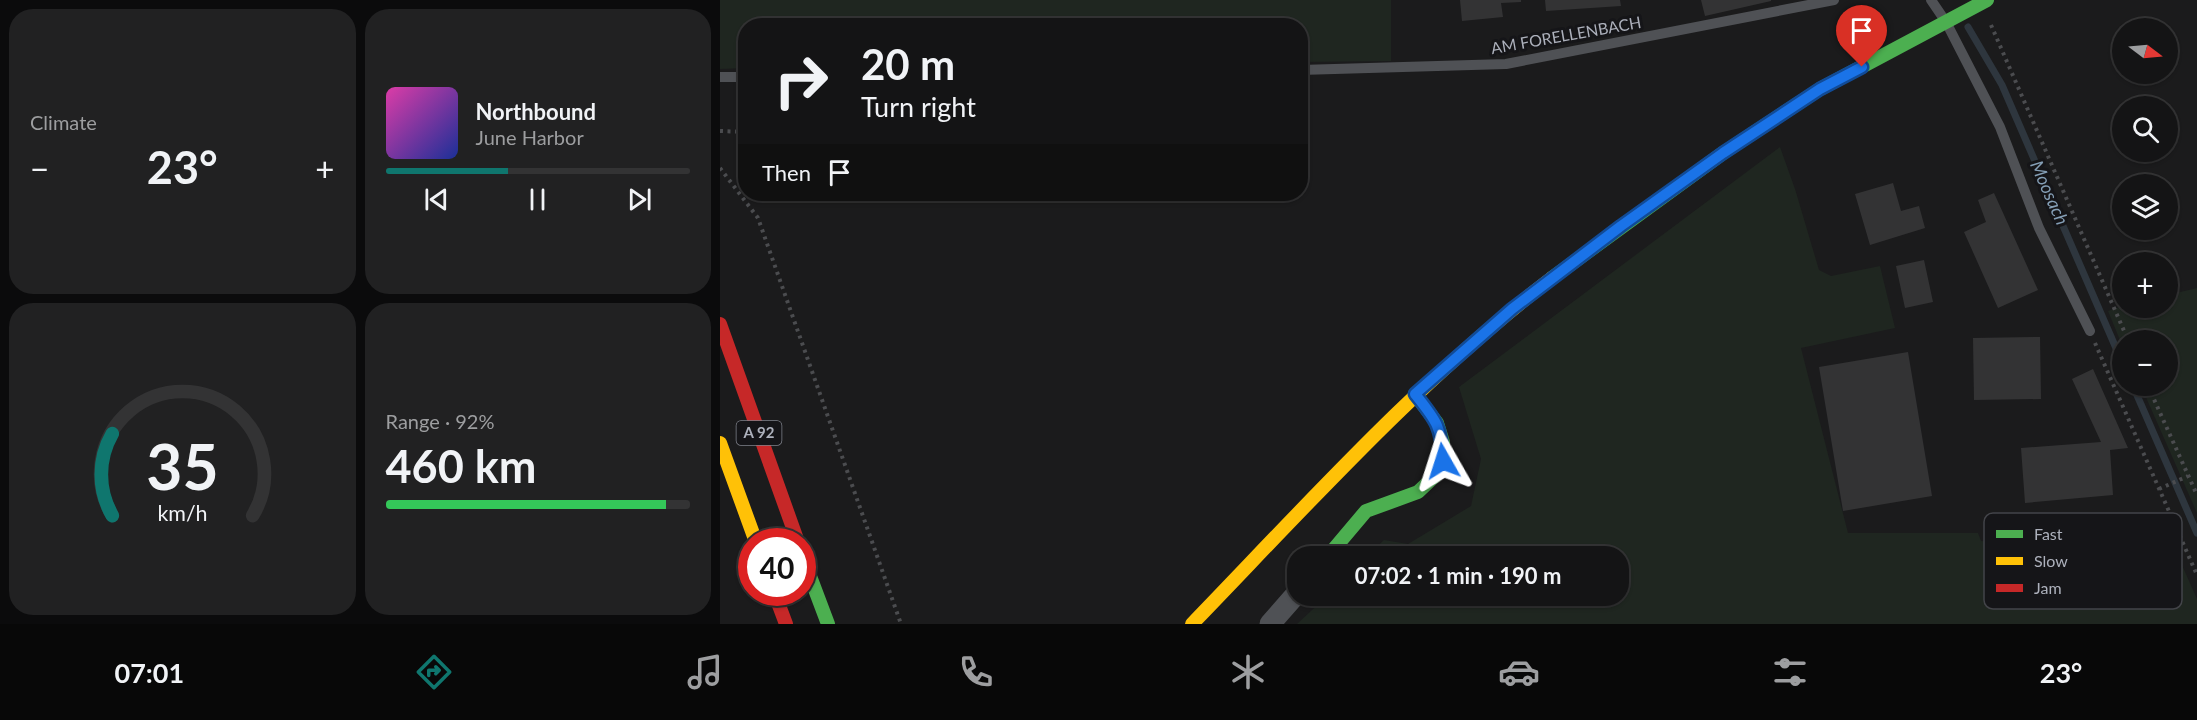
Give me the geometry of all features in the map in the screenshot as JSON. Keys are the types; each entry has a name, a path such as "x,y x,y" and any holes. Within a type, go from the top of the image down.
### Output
{"main road":[{"path":"1192,624 1415,394 1512,309 1621,226 1723,153 1820,89 1984,1"},
{"name":"A 92","path":"720,324 793,528"},
{"path":"1336,546 1366,511 1418,492 1437,474 1443,461 1443,442 1437,423 1415,394"},
{"name":"A 92","path":"720,443 751,528"},
{"path":"816,592 828,624"},
{"path":"779,606 786,624"}],"street":[{"path":"1270,624 1287,605"}],"lane":[{"name":"AM FORELLENBACH","path":"1308,70 1506,64 1834,0"},
{"path":"1931,0 1946,22 2000,127 2039,228 2090,332"},
{"path":"720,77 738,77"}],"path":[{"path":"1984,1 2124,330"},
{"path":"720,131 738,132"},
{"path":"720,168 738,192"},
{"path":"745,201 758,218 901,624"},
{"path":"2090,332 2170,513"},
{"path":"2152,396 2197,495"},
{"path":"2159,489 2188,476"},
{"path":"2182,541 2197,575"}],"shaded area":[{"path":"720,0 1391,0 1391,61 1308,62 1308,18 738,18 738,68 720,69"},
{"path":"1780,147 1819,270 1831,276 1880,266 1895,328 1801,348 1848,533 1978,533 1981,541 1984,541 1984,609 2182,609 2182,565 2197,599 2197,624 1297,624 1316,606 1629,606 1629,546 1378,546 1384,540 1408,544 1471,506 1481,459 1459,387"},
{"path":"2197,288 2197,513 2145,396 2178,396 2178,330 2116,330 2108,311 2112,310 2112,318 2178,318 2178,293"}],"building":[{"path":"1460,0 1521,0 1521,2 1501,3 1503,17 1462,21"},
{"path":"1545,0 1620,0 1621,6 1546,11"},
{"path":"1701,0 1771,0 1771,1 1705,16"},
{"path":"1893,183 1901,211 1919,206 1925,228 1870,245 1855,194"},
{"path":"1994,193 2038,290 1998,308 1964,232 1986,222 1978,200"},
{"path":"1924,260 1933,302 1905,308 1896,266"},
{"path":"2040,337 2041,399 1974,400 1973,338"},
{"path":"1908,352 1932,496 1843,511 1819,367"},
{"path":"2093,369 2128,448 2110,450 2113,495 2025,503 2021,448 2101,442 2072,379"}],"waterway":[{"name":"Moosach","path":"1968,27 2002,85 2112,339"},
{"name":"Moosach","path":"2137,396 2197,533"}],"traffic: fast":[{"path":"1552,278 1723,153 1820,89 1987,0"},
{"path":"1336,546 1366,511 1418,492 1437,474 1443,461 1443,442 1437,423 1415,394"},
{"path":"816,592 828,624"}],"traffic: slow":[{"path":"1192,624 1322,488 1411,400 1503,317 1552,278"},
{"path":"720,443 751,528"}],"traffic: jam":[{"path":"720,324 793,528"},
{"path":"779,606 786,624"}],"route":[{"path":"1443,461 1443,442 1437,423 1415,394 1512,309 1621,226 1723,153 1820,89 1862,67"}]}
